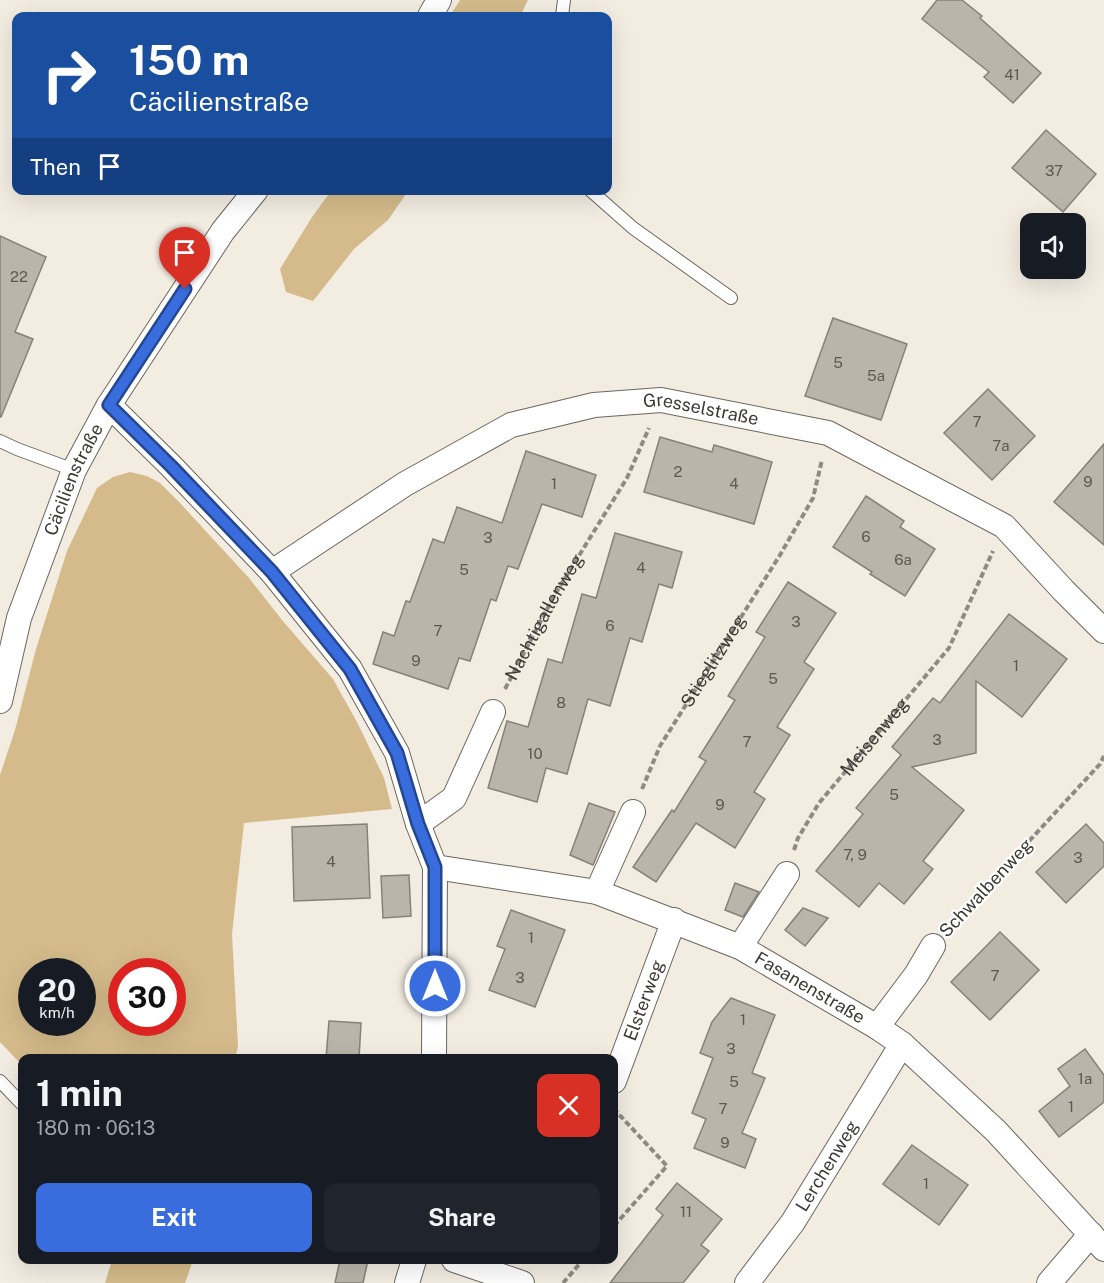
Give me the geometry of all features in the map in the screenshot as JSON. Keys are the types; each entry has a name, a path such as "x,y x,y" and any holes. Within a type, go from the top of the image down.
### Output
{"street":[{"name":"Cäcilienstraße","path":"0,701 19,618 74,470 109,405 223,231 252,195"},
{"name":"Gresselstraße","path":"272,572 405,483 511,426 594,405 661,400 828,433 1004,526 1104,631"},
{"path":"109,405 272,572 350,669 397,753 418,824 435,867 439,1054"},
{"path":"418,824 454,798 493,712"},
{"path":"597,892 633,812"},
{"name":"Fasanenstraße","path":"435,867 597,892 740,947 902,1044 996,1131 1097,1242"},
{"path":"740,947 787,874"},
{"name":"Elsterweg","path":"618,1071 674,920"},
{"name":"Schwalbenweg","path":"877,1027 916,975 933,946"},
{"name":"Lerchenweg","path":"747,1283 793,1222 902,1044"},
{"path":"1049,1283 1097,1242"},
{"path":"407,1283 413,1264"},
{"path":"466,1264 522,1283"}],"lane":[{"path":"596,195 633,228 731,298"},
{"path":"0,441 74,470"},
{"path":"0,1081 18,1100"}],"path":[{"name":"Nachtigallenweg","path":"493,712 554,596 627,478 661,400"},
{"name":"Stieglitzweg","path":"633,812 660,746 780,555 813,498 828,433"},
{"name":"Meisenweg","path":"787,874 798,838 819,803 949,648 1004,526"},
{"name":"Schwalbenweg","path":"933,946 1100,764 1104,756"},
{"path":"618,1112 667,1166 618,1221"},
{"path":"563,1283 580,1264"}],"shaded area":[{"path":"460,0 528,0 522,12 452,12"},
{"path":"328,195 405,195 388,220 354,249 313,301 286,292 280,269"},
{"path":"130,472 147,476 160,483 249,578 333,679 384,778 392,809 244,823 232,934 238,1046 236,1054 18,1054 18,1061 0,1042 0,775 67,551 97,488 113,477"},
{"path":"111,1264 192,1264 185,1283 105,1283"}],"building":[{"path":"937,0 962,0 982,16 980,18 1041,73 1013,103 984,77 989,72 922,19"},
{"path":"1046,130 1096,174 1063,212 1012,168"},
{"path":"0,236 46,257 15,332 33,339 1,417 0,417"},
{"path":"833,318 907,344 881,420 805,396"},
{"path":"988,389 1035,436 992,480 944,433"},
{"path":"660,437 712,452 714,445 772,462 754,524 644,492"},
{"path":"1104,444 1104,545 1054,502"},
{"path":"526,451 596,475 582,517 542,504 518,569 508,566 496,601 491,599 470,661 459,658 448,689 373,664 383,632 394,636 406,601 410,602 433,539 444,543 457,507 502,523"},
{"path":"866,496 904,521 900,527 935,549 905,596 833,547"},
{"path":"615,533 682,552 672,588 659,584 642,642 630,638 610,706 588,699 567,774 546,768 537,802 488,788 507,721 528,727 548,659 562,663 582,594 596,598"},
{"path":"788,582 836,613 804,662 814,669 777,727 790,735 754,792 765,799 735,848 696,823 656,882 633,867 672,810 674,812 706,761 699,757 735,700 728,696 765,637 756,632"},
{"path":"1009,614 1067,659 1022,717 976,681 976,753 912,767 964,810 923,861 933,869 904,904 879,883 859,907 816,871 863,814 856,808 901,755 892,747 933,698 940,703"},
{"path":"589,803 615,812 593,865 570,855"},
{"path":"367,824 370,898 294,901 292,827"},
{"path":"1086,824 1104,843 1104,866 1066,903 1036,872"},
{"path":"409,875 411,916 383,918 381,876"},
{"path":"735,883 759,892 743,917 725,910"},
{"path":"803,908 828,918 805,946 785,930"},
{"path":"511,910 565,930 535,1007 489,990 505,949 497,946"},
{"path":"1000,932 1039,970 990,1020 951,982"},
{"path":"731,998 775,1015 752,1073 765,1078 742,1133 756,1139 745,1168 694,1148 706,1119 692,1113 713,1058 700,1053 712,1022"},
{"path":"329,1021 361,1023 359,1054 326,1054"},
{"path":"1085,1049 1104,1075 1104,1102 1059,1137 1039,1111 1070,1086 1058,1069"},
{"path":"912,1145 968,1185 939,1225 883,1184"},
{"path":"677,1183 722,1219 701,1245 709,1251 683,1283 610,1283 663,1215 656,1209"},
{"path":"339,1264 367,1264 363,1283 335,1283"}],"route":[{"path":"185,289 109,405 272,572 350,669 397,753 418,824 435,867 435,986"}]}
